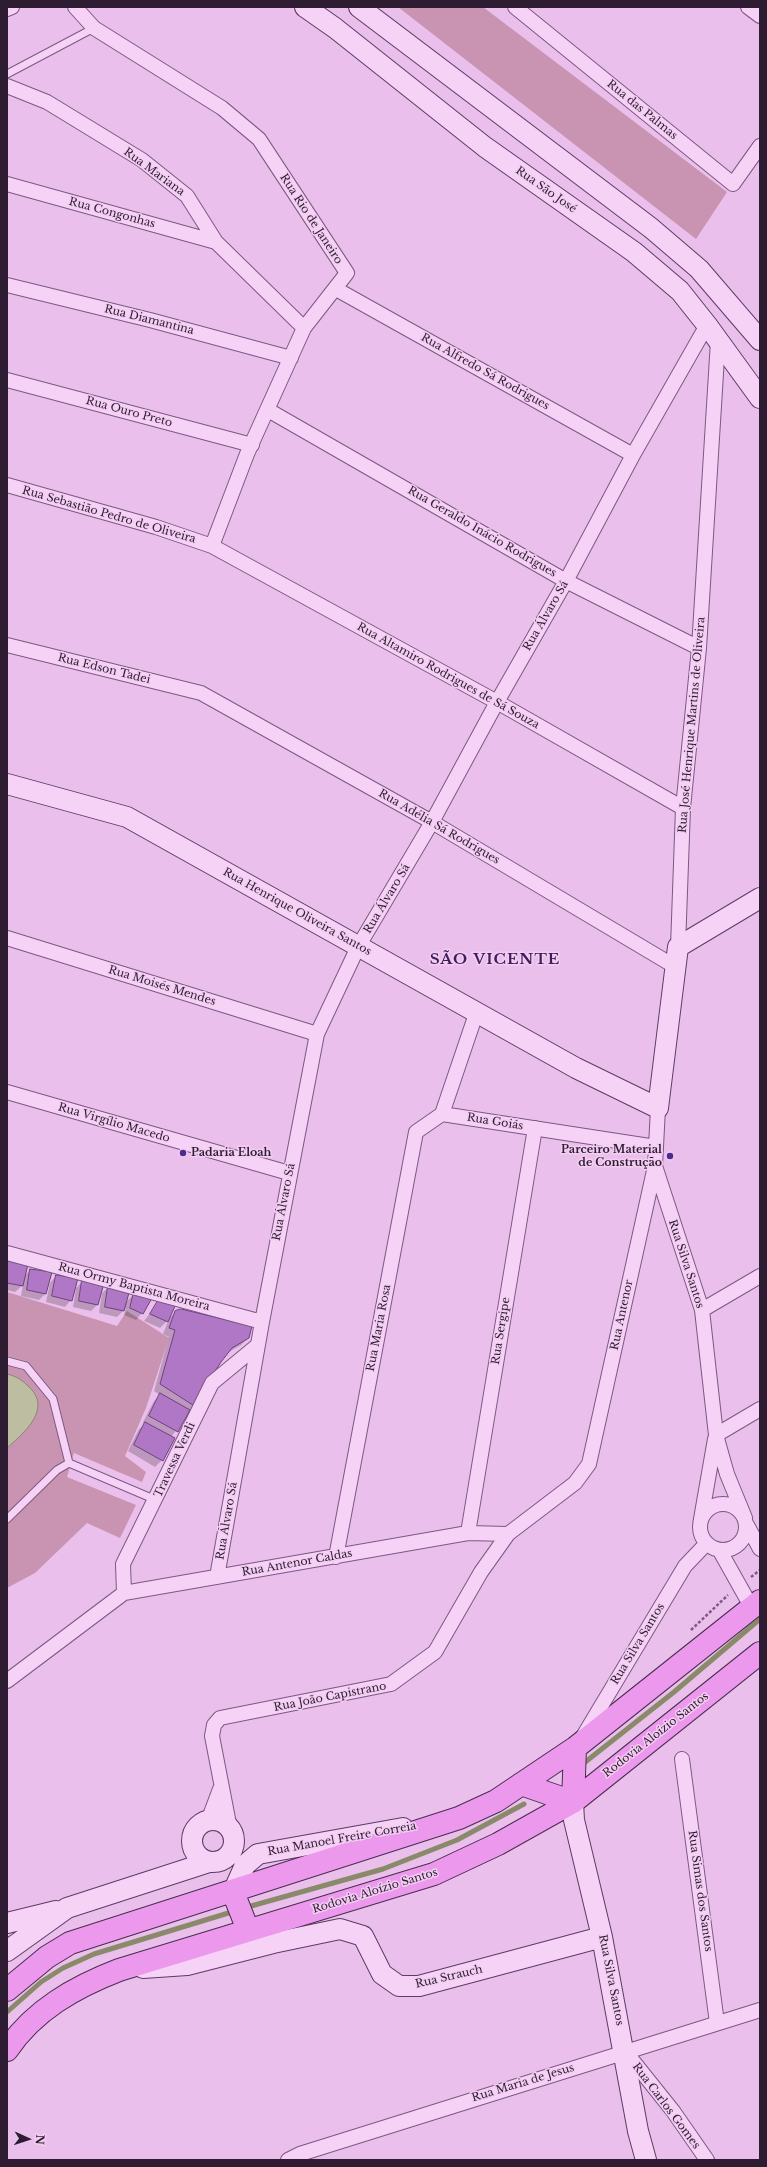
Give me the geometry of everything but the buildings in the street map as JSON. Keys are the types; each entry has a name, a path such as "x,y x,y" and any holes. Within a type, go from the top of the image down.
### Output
{"main road":[{"name":"Rodovia Aloízio Santos","path":"7,2050 29,2022 84,1983 119,1970 241,1911 496,1801 575,1748 756,1605"},
{"name":"Rodovia Aloízio Santos","path":"7,1990 46,1957 70,1943 434,1874 498,1844 573,1802 760,1653"},
{"path":"521,1784 573,1802 575,1748"}],"street":[{"path":"7,9 12,7"},
{"name":"Rua Rio de Janeiro","path":"75,7 94,28 222,108 259,139 347,274 304,328 252,445 212,546"},
{"name":"Rua São José","path":"306,7 335,28 485,147 634,252 680,291 707,325 760,398"},
{"path":"359,7 651,228 699,268 760,340"},
{"name":"Rua das Palmas","path":"515,7 734,184 760,146"},
{"path":"748,7 760,16"},
{"name":"Rua Mariana","path":"7,86 46,102 142,160 187,196 216,242 304,328"},
{"name":"Rua Congonhas","path":"7,184 216,242"},
{"name":"Rua Diamantina","path":"7,285 150,320 290,358"},
{"name":"Rua Alfredo Sá Rodrigues","path":"336,289 633,455"},
{"name":"Rua Álvaro Sá","path":"218,1577 289,1173 317,1034 358,947 432,822 497,702 566,581 633,455 707,325"},
{"name":"Rua José Henrique Martins de Oliveira","path":"658,1108 674,966 678,946 684,808 699,648 718,341"},
{"name":"Rua Ouro Preto","path":"7,380 252,445"},
{"name":"Rua Geraldo Inácio Rodrigues","path":"268,410 566,581 699,648"},
{"name":"Rua Sebastião Pedro de Oliveira","path":"7,485 156,527 212,546"},
{"name":"Rua Altamiro Rodrigues de Sá Souza","path":"212,546 497,702 684,808"},
{"name":"Rua Edson Tadei","path":"7,645 201,694"},
{"name":"Rua Adélia Sá Rodrigues","path":"201,694 432,822 674,966"},
{"name":"Rua Henrique Oliveira Santos","path":"7,784 127,817 358,947 477,1011 576,1068 658,1108"},
{"path":"678,946 760,898"},
{"name":"Rua Moisés Mendes","path":"7,938 317,1034"},
{"path":"442,1114 477,1011"},
{"name":"Rua Virgílio Macedo","path":"7,1092 289,1173"},
{"path":"655,1166 658,1108"},
{"name":"Rua Goiás","path":"442,1114 656,1147"},
{"name":"Rua Maria Rosa","path":"336,1557 416,1132 442,1114"},
{"name":"Rua Sergipe","path":"468,1533 535,1128"},
{"name":"Rua Silva Santos","path":"655,1166 702,1310 716,1435 727,1474 746,1521 760,1549"},
{"name":"Rua Antenor","path":"508,1534 575,1483 589,1464 655,1166"},
{"name":"Rua Ormy Baptista Moreira","path":"7,1253 262,1322"},
{"path":"702,1310 760,1276"},
{"name":"Travessa Verdi","path":"124,1593 123,1564 156,1500 212,1383 258,1345"},
{"path":"716,1435 760,1409"},
{"name":"Rua Silva Santos","path":"700,1522 716,1435"},
{"path":"721,1504 735,1507 746,1521 744,1538 740,1544 727,1551 720,1551 706,1544 702,1537 700,1522 708,1510 721,1504"},
{"name":"Rua Antenor Caldas","path":"7,1681 124,1593 468,1533 508,1534"},
{"name":"Rua João Capistrano","path":"231,1832 212,1736 214,1725 220,1718 392,1684 435,1652 481,1572 508,1534"},
{"name":"Rua Silva Santos","path":"575,1748 685,1566 706,1544"},
{"path":"720,1551 740,1584 756,1605"},
{"name":"Rua Simas dos Santos","path":"682,1759 717,2023"},
{"path":"208,1821 221,1786"},
{"name":"Rua Silva Santos","path":"573,1802 574,1820 602,1937 625,2052 638,2131 646,2160"},
{"name":"Rua Manoel Freire Correia","path":"231,1832 258,1854 458,1818"},
{"path":"7,1923 67,1908 177,1872 223,1860 232,1849 231,1832 216,1821 208,1821 196,1828 192,1842 177,1872"},
{"path":"192,1842 197,1855 213,1862 241,1911 264,1942 273,1943"},
{"path":"241,1911 245,1866 258,1854"},
{"path":"7,1951 67,1908"},
{"name":"Rua Strauch","path":"119,1970 187,1965 273,1943 340,1929 363,1936 382,1974 399,1986 419,1986 602,1937"},
{"name":"Rua Maria de Jesus","path":"288,2160 300,2154 760,2010"},
{"name":"Rua Carlos Gomes","path":"625,2052 673,2111 707,2160"}],"lane":[{"path":"7,74 94,28"},
{"path":"7,1361 26,1366 53,1398 69,1463"},
{"path":"69,1463 156,1500"},
{"path":"7,1519 57,1470 69,1463"}],"path":[{"path":"688,1632 740,1584 760,1570"}],"shaded area":[{"path":"398,7 483,7 727,192 696,239"},
{"path":"7,1292 117,1326 127,1311 169,1338 146,1408 125,1456 146,1472 142,1482 74,1453 67,1477 136,1505 120,1538 87,1523 35,1573 7,1588"},
{"path":"7,1374 16,1377 26,1384 35,1394 38,1403 34,1419 21,1435 7,1448"}],"waterway":[{"path":"584,1763 674,1692 760,1619"},
{"path":"244,1908 383,1869 457,1840 524,1804"},
{"path":"7,2012 41,1982 63,1968 94,1954 235,1911"}],"place":[{"name":"Padaria Eloah","path":"183,1153"},
{"name":"Parceiro Material de Construção","path":"670,1156"}],"district":[{"name":"SÃO VICENTE","path":"495,960"}]}
